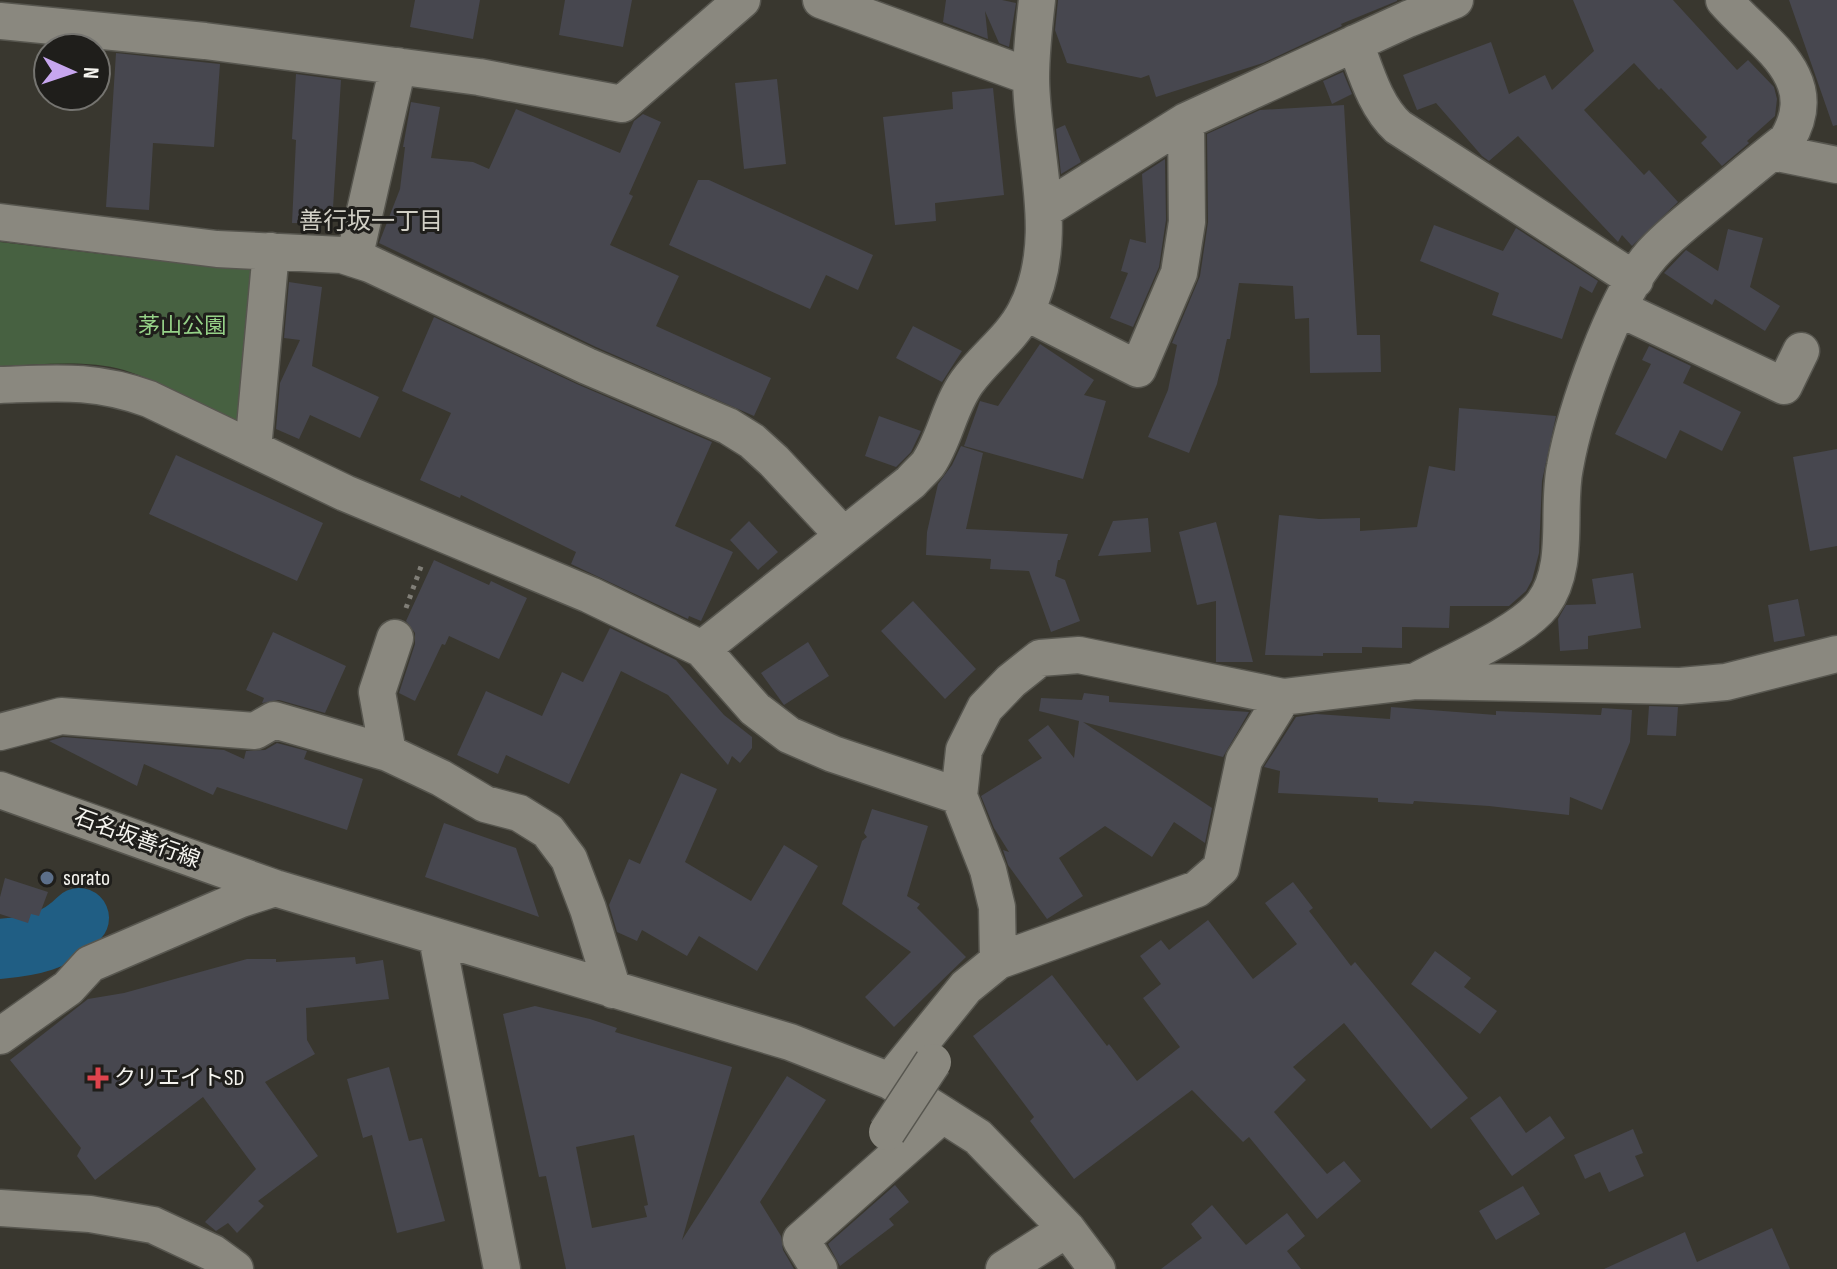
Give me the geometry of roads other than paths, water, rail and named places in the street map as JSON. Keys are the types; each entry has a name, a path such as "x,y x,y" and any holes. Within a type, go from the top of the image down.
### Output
{"street":[{"path":"0,21 44,13 205,41 479,77 622,104 742,0"},
{"path":"821,0 1031,77"},
{"path":"702,649 911,482 928,464 968,381 1005,341 1025,312 1039,277 1044,210 1031,77 1037,0"},
{"path":"1044,210 1186,121 1455,0"},
{"path":"1417,681 1520,625 1542,604 1555,579 1560,551 1564,470 1574,427 1609,330 1627,294 1650,256 1671,235 1787,140 1796,124 1801,105 1796,82 1780,56 1724,0"},
{"path":"1355,43 1388,118 1627,294 1784,386 1801,351"},
{"path":"354,259 398,66"},
{"path":"1025,312 1138,369 1179,273 1187,222 1186,121"},
{"path":"1772,152 1837,165"},
{"path":"0,222 217,249 342,255 354,259 401,277 587,366 728,426 752,441 774,461 843,535"},
{"path":"253,449 271,251"},
{"path":"0,385 69,383 119,388 149,399 345,493 590,595 702,649 755,709 789,735 833,754 959,796"},
{"path":"388,753 377,692 395,638"},
{"path":"998,961 994,894 988,870 959,796 964,750 985,708 1011,681 1040,658 1079,655 1283,697 1417,681 1680,686 1726,682 1837,654"},
{"path":"885,1111 966,987 998,961 1197,889 1221,868 1244,760 1283,697"},
{"path":"0,732 61,716 255,731 274,720 388,753 441,778 485,804 519,813 548,831 569,859 613,990"},
{"name":"石名坂善行線","path":"0,790 275,888 790,1042 885,1111 942,1115 978,1137 1067,1229 1097,1269"},
{"path":"0,1036 68,988 90,964 241,899 275,888"},
{"path":"437,938 502,1269"},
{"path":"885,1111 933,1062"},
{"path":"819,1269 801,1240 942,1115"},
{"path":"0,1208 90,1214 153,1225 213,1253 235,1269"},
{"path":"1004,1269 1067,1229"}],"waterway":[{"path":"0,949 52,938 79,918"}],"place":[{"name":"sorato","path":"47,878"},
{"name":"クリエイトSD","path":"98,1078"}],"district":[{"name":"善行坂一丁目","path":"371,221"}],"park label":[{"name":"茅山公園","path":"182,326"}]}
